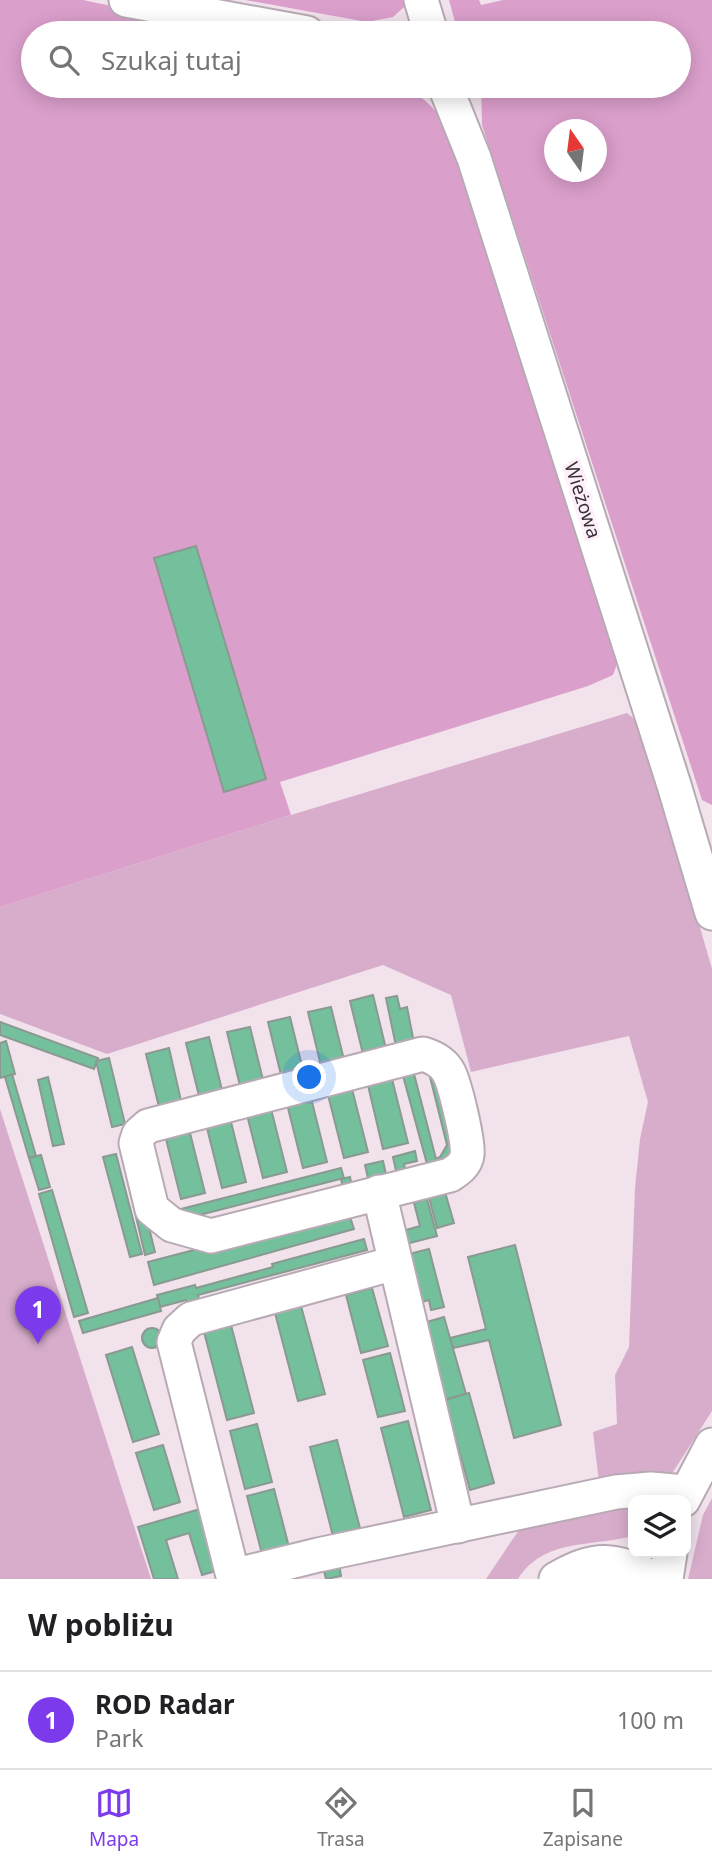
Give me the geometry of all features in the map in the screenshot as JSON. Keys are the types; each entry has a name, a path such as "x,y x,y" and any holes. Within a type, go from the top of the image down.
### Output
{"lane":[{"path":"127,0 242,21"},
{"path":"421,0 427,21"},
{"name":"Wieżowa","path":"449,98 474,158 702,839 712,913"},
{"path":"423,1054 435,1058 449,1072 466,1139 467,1157 460,1168 450,1175 379,1192 211,1236 172,1225 152,1209 136,1143 139,1134 148,1126 423,1054"},
{"path":"379,1192 458,1526"},
{"path":"395,1263 191,1319 179,1330 174,1342 233,1576 295,1560 616,1492 651,1489 679,1495"},
{"path":"685,1495 712,1445"},
{"path":"666,1579 669,1558"},
{"path":"556,1579 584,1565 608,1562 638,1570 655,1579"}],"shaded area":[{"path":"0,0 83,0 182,21 21,21 21,98 421,98 442,120 459,148 619,658 613,675 588,686 280,782 291,815 0,907"},
{"path":"245,0 412,0 393,17 361,21"},
{"path":"449,0 479,0 481,5 503,0 712,0 712,805 702,800 482,125 481,98 691,98 691,21 455,21"},
{"path":"627,713 637,721 712,969 712,1411 673,1472 634,1475 599,1482 593,1432 617,1424 615,1375 629,1347 635,1188 640,1139 648,1102 629,1036 471,1072 451,995 383,965 107,1054 0,1014 0,907"},
{"path":"0,1109 151,1579 0,1579"},
{"path":"712,1498 712,1579 688,1579 703,1515"},
{"path":"628,1502 628,1537 555,1550 529,1566 518,1579 486,1579 521,1527"}],"building":[{"path":"196,546 266,779 224,792 154,558"},
{"path":"373,995 387,1053 364,1058 350,1001"},
{"path":"397,996 400,1009 407,1007 415,1048 397,1051 386,998"},
{"path":"331,1007 345,1064 322,1070 308,1012"},
{"path":"290,1017 304,1074 282,1079 268,1022"},
{"path":"0,1022 98,1058 94,1069 0,1035"},
{"path":"250,1027 264,1084 241,1090 227,1032"},
{"path":"209,1037 223,1094 200,1100 186,1043"},
{"path":"6,1041 15,1074 0,1078 0,1043"},
{"path":"169,1048 182,1105 160,1111 146,1054"},
{"path":"109,1058 125,1124 112,1127 96,1061"},
{"path":"413,1070 436,1159 447,1145 430,1077 437,1075 454,1151 442,1167 398,1180 393,1157 415,1151 417,1161 404,1164 405,1169 427,1164 402,1072"},
{"path":"12,1074 36,1156 29,1158 5,1077"},
{"path":"391,1075 408,1143 383,1149 367,1081"},
{"path":"48,1077 64,1144 53,1146 38,1080"},
{"path":"351,1085 368,1152 344,1158 327,1091"},
{"path":"310,1094 327,1162 303,1168 286,1100"},
{"path":"270,1105 287,1172 263,1178 246,1111"},
{"path":"229,1114 246,1182 222,1188 205,1120"},
{"path":"188,1125 205,1193 181,1199 164,1131"},
{"path":"130,1151 155,1252 145,1255 121,1153"},
{"path":"116,1154 142,1254 130,1257 103,1157"},
{"path":"41,1155 50,1187 39,1190 29,1158"},
{"path":"383,1161 388,1183 370,1187 365,1165"},
{"path":"341,1168 344,1178 184,1219 181,1209"},
{"path":"350,1177 353,1192 344,1194 341,1179"},
{"path":"443,1185 454,1223 437,1228 427,1190"},
{"path":"52,1190 88,1313 74,1317 39,1194"},
{"path":"427,1199 437,1236 402,1245 399,1232 420,1226 414,1203"},
{"path":"350,1217 354,1229 154,1285 148,1262 217,1244"},
{"path":"364,1239 367,1250 198,1295 199,1299 187,1303 186,1300 160,1307 157,1295 195,1285 196,1288"},
{"path":"515,1245 561,1425 514,1438 489,1340 453,1348 450,1338 486,1329 468,1257"},
{"path":"429,1249 444,1307 431,1310 429,1300 418,1303 405,1255"},
{"path":"372,1288 388,1346 361,1353 346,1295"},
{"path":"158,1298 161,1311 83,1333 79,1321"},
{"path":"301,1306 325,1394 298,1401 275,1313"},
{"path":"444,1317 466,1394 441,1401 420,1324"},
{"path":"231,1325 254,1413 227,1420 204,1332"},
{"path":"152,1328 159,1331 162,1338 159,1345 152,1348 145,1345 142,1338 145,1331"},
{"path":"132,1347 159,1434 133,1442 106,1355"},
{"path":"390,1353 405,1411 378,1417 363,1360"},
{"path":"469,1393 494,1483 470,1490 445,1400"},
{"path":"408,1421 431,1510 404,1517 381,1428"},
{"path":"257,1424 272,1482 245,1489 230,1431"},
{"path":"337,1440 360,1528 333,1536 310,1447"},
{"path":"163,1445 180,1502 154,1510 136,1453"},
{"path":"274,1489 289,1547 262,1554 247,1496"},
{"path":"200,1509 219,1570 202,1575 189,1533 166,1540 178,1579 154,1579 138,1527"},
{"path":"339,1564 341,1576 326,1579 323,1567"}],"place":[{"name":"ROD Radar","path":"38,1344"}]}
